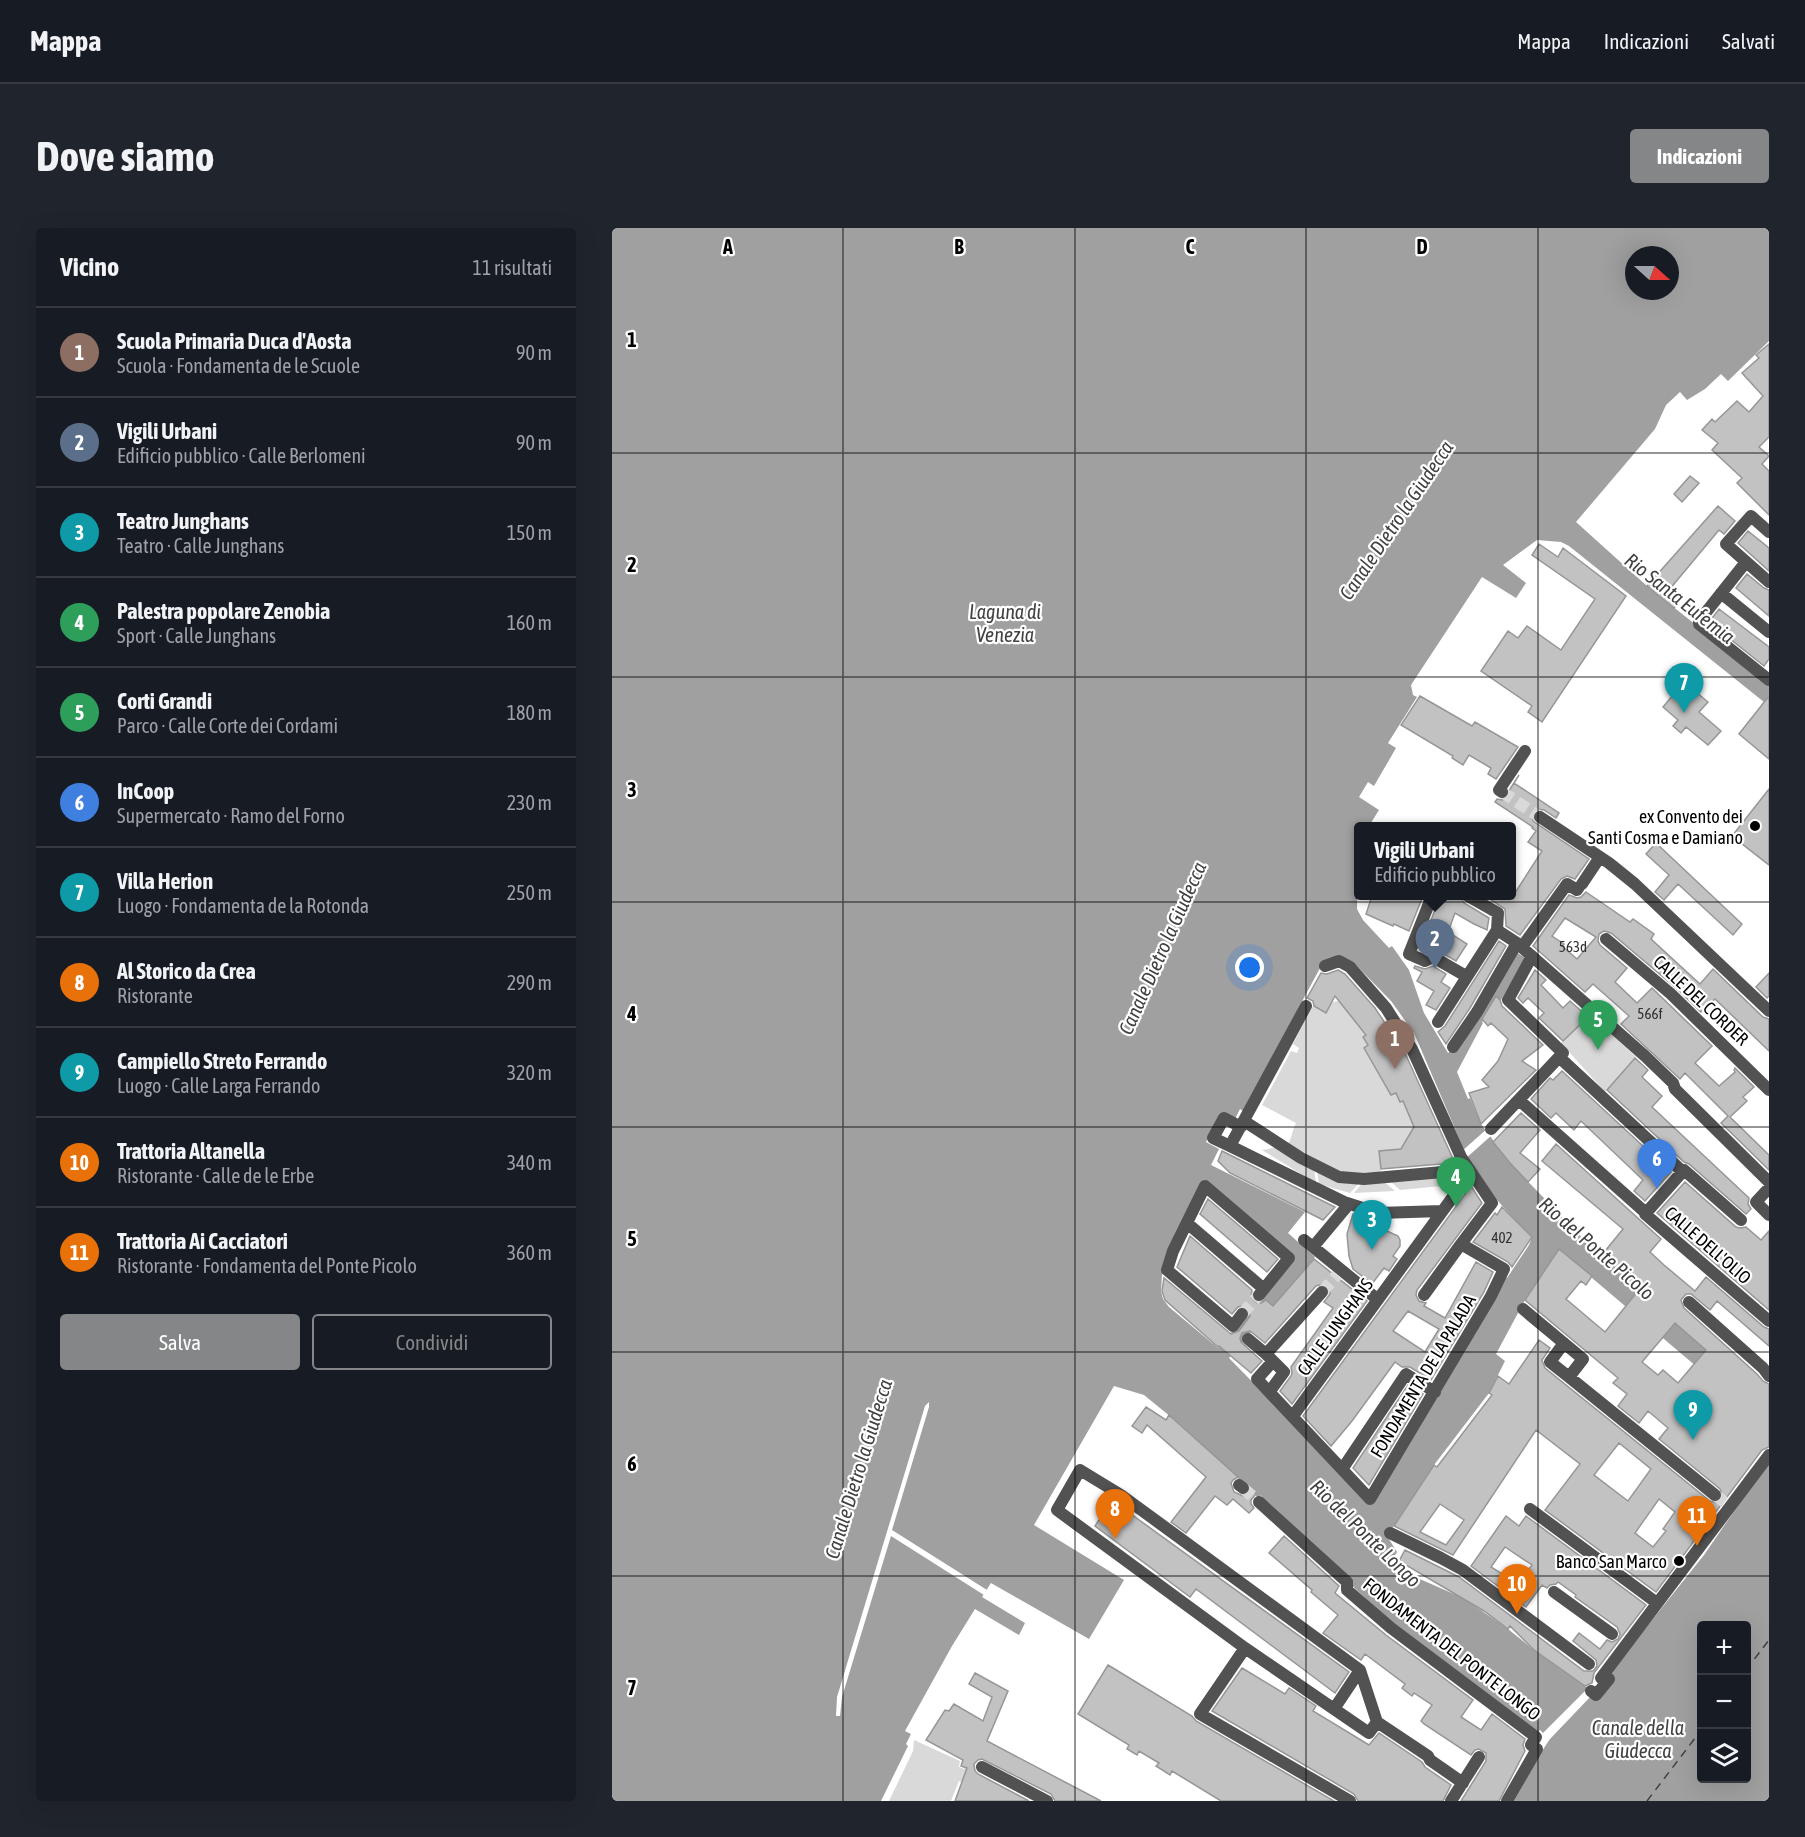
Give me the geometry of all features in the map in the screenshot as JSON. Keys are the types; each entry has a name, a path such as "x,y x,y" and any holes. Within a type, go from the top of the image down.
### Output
{"street":[{"path":"1769,532 1751,516 1726,544 1769,582"},
{"path":"1746,562 1699,621 1699,624 1767,675"},
{"path":"1721,593 1768,629"},
{"path":"1502,792 1499,790 1525,751"},
{"path":"1540,817 1600,857 1649,898 1769,1011"},
{"path":"1453,1047 1520,945 1567,884 1577,890 1600,857"},
{"path":"1430,900 1409,954 1425,961 1433,957 1466,976"},
{"path":"1438,1022 1497,930 1498,913 1475,900"},
{"path":"1497,930 1520,945 1636,1047 1769,1182"},
{"name":"CALLE DEL CORDER","path":"1606,939 1671,994 1769,1090"},
{"path":"1491,1129 1563,1053 1508,999 1532,956"},
{"path":"1325,966 1339,962 1350,968 1386,1008 1412,1049 1461,1158 1492,1203 1424,1295"},
{"path":"1230,1146 1306,1006"},
{"path":"1558,1057 1683,1172 1684,1170 1741,1220"},
{"name":"CALLE DELL'OLIO","path":"1519,1100 1645,1214 1769,1321"},
{"path":"1442,1211 1378,1213 1349,1204 1213,1138 1224,1118 1242,1124 1339,1178 1364,1179 1454,1171 1471,1172"},
{"name":"CALLE JUNGHANS","path":"1293,1416 1471,1172"},
{"path":"1646,1213 1683,1172"},
{"path":"1187,1223 1262,1292 1289,1258 1205,1186 1173,1251 1167,1270 1233,1326 1242,1314"},
{"path":"1769,1188 1756,1202 1769,1215"},
{"path":"1349,1204 1309,1244 1340,1273 1377,1299"},
{"name":"FONDAMENTA DE LA PALADA","path":"1343,1468 1370,1499 1493,1293 1504,1269 1461,1244"},
{"path":"1319,1297 1270,1358 1257,1379 1343,1468 1406,1374 1435,1392"},
{"path":"1689,1302 1769,1376"},
{"path":"1523,1309 1583,1359 1569,1377"},
{"path":"1248,1339 1284,1372 1270,1391"},
{"path":"1564,1343 1550,1362 1715,1495"},
{"path":"1591,1691 1596,1695 1609,1679 1601,1675 1769,1455"},
{"path":"1377,1722 1369,1733 1245,1648 1057,1510 1080,1470 1121,1495 1360,1670 1377,1722 1463,1782"},
{"name":"FONDAMENTA DEL PONTE LONGO","path":"1259,1503 1347,1582 1347,1590 1391,1628 1539,1741 1507,1801"},
{"path":"1530,1509 1657,1603"},
{"path":"1390,1533 1452,1563 1589,1664"},
{"path":"1554,1592 1612,1634"},
{"path":"1245,1648 1200,1714 1350,1801"},
{"path":"1334,1709 1360,1670"},
{"path":"1451,1801 1479,1757"},
{"path":"982,1767 1047,1801"}],"shaded area":[{"path":"1339,1001 1366,1035 1363,1038 1368,1045 1364,1049 1391,1095 1396,1093 1403,1101 1412,1123 1415,1124 1404,1147 1395,1151 1379,1151 1381,1175 1336,1174 1287,1146 1296,1123 1262,1105 1291,1051 1297,1053 1299,1048 1293,1044 1313,1006 1326,1012 1332,1002"},
{"path":"1590,1015 1636,1057 1605,1092 1561,1043"},
{"path":"1279,1147 1314,1169 1316,1183 1262,1150"},
{"path":"1317,1171 1360,1182 1350,1193 1319,1184"},
{"path":"1446,1174 1442,1186 1400,1190 1388,1179"},
{"path":"1382,1180 1395,1191 1354,1193 1363,1182"},
{"path":"914,1740 960,1761 959,1767 964,1769 967,1765 973,1768 967,1784 959,1781 951,1801 889,1801 913,1751"}],"water":[{"name":"Laguna di Venezia","path":"612,228 1769,228 1769,341 1728,381 1721,374 1705,389 1687,400 1680,392 1666,405 1655,429 1576,522 1647,586 1769,683 1769,706 1569,546 1561,542 1537,540 1503,565 1526,583 1516,598 1482,577 1411,685 1413,695 1417,697 1388,743 1396,748 1374,786 1368,782 1359,797 1379,810 1372,822 1354,822 1354,900 1357,900 1357,909 1363,920 1389,948 1392,946 1409,970 1424,1013 1448,1053 1454,1048 1515,951 1525,958 1501,1000 1482,1022 1457,1072 1468,1099 1470,1098 1481,1124 1510,1163 1600,1256 1713,1356 1769,1428 1559,1250 1525,1300 1496,1354 1505,1361 1489,1393 1434,1465 1387,1536 1397,1552 1389,1564 1463,1598 1588,1688 1593,1694 1704,1555 1769,1464 1769,1801 1514,1801 1549,1739 1540,1730 1537,1733 1394,1625 1182,1426 1144,1395 1114,1386 1034,1525 1124,1580 1089,1639 991,1583 982,1597 1025,1623 1019,1635 975,1609 905,1731 911,1734 906,1744 908,1746 881,1801 612,1801","holes":["1325,962 1356,965 1391,1001 1414,1033 1468,1159 1489,1191 1532,1237 1507,1278 1505,1277 1368,1504 1363,1495 1229,1358 1315,1257 1288,1233 1305,1212 1211,1165 1219,1149 1206,1142 1222,1113 1235,1119 1240,1109 1243,1111","1203,1180 1295,1258 1218,1348 1169,1307 1163,1299 1162,1275 1171,1247"]}],"pier":[{"path":"1488,1128 1492,1135 1465,1159 1462,1151"},
{"path":"929,1402 892,1530 987,1590 984,1595 891,1536 842,1697 840,1716 836,1716 837,1697 925,1406"},
{"path":"1588,1688 1593,1694 1550,1739 1541,1752 1538,1750 1546,1739 1541,1735"}],"building":[{"path":"1769,344 1769,437 1759,447 1769,456 1762,464 1769,471 1769,515 1737,483 1742,478 1712,450 1718,443 1702,430 1712,419 1715,422 1737,401 1749,412 1763,396 1742,373 1759,358 1756,355"},
{"path":"1690,476 1699,483 1682,502 1674,494"},
{"path":"1718,506 1735,521 1724,534 1719,530 1669,590 1681,600 1674,608 1647,586"},
{"path":"1748,531 1769,548 1769,571 1738,543"},
{"path":"1539,544 1558,557 1563,548 1626,596 1542,722 1528,712 1532,706 1481,671 1508,631 1518,638 1527,626 1561,650 1595,599 1532,555"},
{"path":"1747,574 1769,590 1769,616 1736,588"},
{"path":"1719,609 1769,647 1769,659 1764,666 1709,622"},
{"path":"1684,682 1708,702 1699,712 1721,731 1708,745 1686,727 1681,733 1673,726 1678,720 1663,707"},
{"path":"1420,696 1472,726 1475,722 1518,747 1496,779 1488,774 1491,768 1469,755 1463,765 1452,758 1453,756 1401,725"},
{"path":"1769,696 1769,759 1739,734"},
{"path":"1519,775 1514,783 1559,813 1556,818 1544,810 1537,809 1532,816 1533,821 1589,859 1575,879 1567,876 1561,879 1520,935 1506,926 1505,909 1491,900 1516,900 1516,891 1542,851 1528,842 1536,831 1533,827 1495,802 1497,799 1502,800 1508,797 1510,789"},
{"name":"ex Convento dei Santi Cosma e Damiano","path":"1769,789 1769,865 1732,836"},
{"path":"1656,843 1742,924 1733,935 1678,884 1664,900 1655,892 1669,875 1646,854"},
{"path":"1586,892 1630,922 1633,919 1654,934 1651,939 1700,984 1713,969 1763,1017 1769,1019 1769,1051 1715,999 1701,1012 1611,933 1604,931 1599,934 1600,945 1627,968 1615,982 1637,1003 1652,988 1712,1046 1695,1063 1719,1086 1735,1072 1735,1068 1754,1087 1743,1097 1747,1101 1730,1117 1769,1155 1769,1170 1721,1123 1728,1116 1685,1073 1680,1079 1621,1024 1629,1016 1593,984 1585,992 1533,946 1569,895 1581,897","holes":["1565,918 1596,937 1577,959 1562,946 1564,944 1552,936"]},
{"path":"1371,900 1421,900 1409,931 1366,914"},
{"path":"1439,900 1462,900 1489,918 1487,930 1455,913 1448,932 1467,944 1456,961 1437,950 1425,952 1420,950"},
{"path":"1499,941 1506,946 1446,1044 1438,1032 1445,1026"},
{"path":"1415,966 1425,969 1433,966 1446,974 1441,982 1450,988 1436,1010 1426,1005 1434,991 1417,981 1422,972 1414,968"},
{"path":"1338,970 1345,974 1375,1008 1405,1053 1453,1163 1381,1169 1379,1151 1401,1149 1414,1127 1403,1101 1400,1102 1396,1093 1391,1095 1364,1048 1368,1045 1363,1037 1366,1035 1335,996 1326,1013 1314,1006 1313,1001 1307,998 1321,973 1327,974"},
{"path":"1535,970 1546,980 1541,985 1563,1008 1570,1001 1588,1017 1563,1041 1539,1018 1544,1013 1528,998 1523,1003 1518,998"},
{"path":"1769,973 1769,996 1767,998 1756,987"},
{"path":"1496,996 1502,1006 1543,1045 1522,1061 1536,1070 1481,1124 1469,1093 1489,1087 1482,1080 1498,1061 1508,1039 1491,1023 1488,1026 1482,1019"},
{"path":"1635,1058 1648,1070 1642,1077 1662,1096 1652,1107 1749,1198 1748,1204 1751,1209 1746,1214 1684,1162 1607,1090"},
{"path":"1562,1071 1671,1172 1645,1201 1634,1191 1643,1180 1581,1121 1574,1130 1556,1113 1551,1118 1531,1099 1550,1078 1553,1080"},
{"path":"1521,1113 1540,1130 1520,1153 1540,1169 1528,1182 1493,1142"},
{"path":"1556,1144 1661,1239 1650,1252 1664,1265 1695,1291 1706,1277 1769,1329 1769,1346 1717,1301 1710,1310 1691,1294 1686,1294 1681,1300 1684,1308 1769,1384 1769,1447 1762,1450 1656,1592 1545,1510 1580,1464 1536,1430 1453,1555 1394,1526 1434,1465 1437,1467 1492,1395 1489,1393 1498,1376 1509,1384 1539,1340 1550,1348 1542,1360 1545,1368 1710,1501 1717,1503 1723,1497 1720,1489 1659,1439 1668,1428 1648,1411 1639,1423 1618,1406 1627,1394 1613,1383 1618,1378 1525,1300 1559,1249 1592,1276 1586,1285 1581,1281 1566,1299 1605,1332 1638,1291 1601,1256 1623,1229 1542,1161","holes":["1675,1323 1706,1350 1678,1383 1663,1370 1658,1375 1642,1362","1619,1443 1651,1469 1628,1501 1594,1475","1659,1499 1675,1512 1663,1529 1666,1531 1653,1547 1635,1533","1440,1504 1464,1520 1446,1545 1420,1532"]},
{"path":"1222,1151 1335,1207 1323,1220 1230,1173 1218,1161"},
{"path":"1685,1182 1736,1227 1746,1227 1761,1240 1769,1231 1769,1310 1657,1213"},
{"path":"1471,1186 1482,1203 1417,1290 1416,1295 1419,1301 1426,1303 1424,1306 1445,1318 1476,1262 1493,1272 1484,1292 1431,1380 1410,1367 1402,1367 1395,1362 1331,1446 1303,1416","holes":["1408,1311 1439,1329 1425,1352 1393,1331"]},
{"path":"1208,1199 1278,1259 1267,1272 1200,1214"},
{"path":"1502,1207 1532,1237 1512,1267 1508,1262 1473,1242"},
{"path":"1353,1214 1374,1225 1376,1221 1380,1221 1389,1226 1387,1231 1398,1236 1400,1240 1400,1246 1393,1256 1397,1259 1389,1271 1384,1268 1372,1284 1353,1269 1349,1256 1347,1234"},
{"path":"1190,1236 1252,1290 1251,1297 1257,1303 1266,1300 1273,1306 1314,1259 1367,1301 1292,1404 1280,1391 1291,1376 1291,1367 1333,1308 1324,1302 1330,1294 1330,1289 1323,1284 1316,1286 1265,1343 1250,1331 1242,1333 1241,1342 1262,1361 1251,1373 1165,1300 1162,1291 1164,1278 1231,1334 1239,1331 1250,1316 1249,1310 1242,1306 1232,1314 1177,1267"},
{"path":"1408,1385 1423,1394 1369,1485 1353,1468"},
{"path":"1146,1407 1166,1420 1169,1415 1238,1477 1231,1483 1234,1492 1243,1496 1251,1489 1256,1494 1251,1500 1254,1508 1249,1513 1233,1499 1227,1505 1215,1496 1186,1533 1171,1522 1206,1477 1147,1425 1142,1433 1132,1426"},
{"path":"1106,1496 1349,1672 1335,1693 1196,1589 1190,1597 1095,1526 1105,1511 1099,1506"},
{"path":"1506,1516 1519,1526 1526,1516 1646,1605 1594,1673 1592,1683 1585,1686 1534,1650 1510,1626 1508,1629 1484,1611 1399,1561 1405,1550 1459,1577 1584,1671 1593,1671 1597,1666 1596,1660 1573,1641 1579,1633 1600,1649 1607,1640 1612,1642 1618,1639 1620,1634 1617,1627 1558,1582 1547,1588 1542,1585 1526,1607 1471,1566","holes":["1505,1547 1532,1565 1518,1584 1491,1567"]},
{"path":"1284,1536 1339,1586 1335,1593 1386,1635 1473,1700 1461,1717 1481,1730 1492,1714 1525,1739 1523,1745 1525,1751 1499,1801 1461,1801 1486,1761 1486,1753 1479,1749 1471,1755 1424,1724 1421,1721 1432,1705 1414,1693 1412,1696 1402,1688 1405,1684 1365,1654 1361,1660 1323,1633 1338,1615 1269,1553"},
{"path":"1108,1665 1192,1716 1196,1721 1334,1801 1221,1801 1172,1771 1170,1775 1156,1766 1159,1763 1139,1751 1137,1755 1127,1749 1129,1745 1078,1714"},
{"path":"1242,1668 1285,1694 1289,1688 1316,1706 1313,1711 1369,1745 1379,1733 1451,1785 1443,1801 1358,1801 1354,1794 1212,1711"},
{"path":"975,1673 1008,1691 987,1741 1101,1801 1055,1801 1051,1794 982,1759 974,1764 978,1774 1029,1801 955,1801 967,1768 961,1766 963,1760 926,1740 945,1710 949,1711 954,1704 983,1721 992,1697 969,1684"}],"ferry route":[{"path":"1751,1663 1769,1640"},
{"path":"1647,1801 1697,1736"}],"tunnel":[{"path":"1502,792 1540,817"},
{"path":"1322,1292 1337,1275"},
{"path":"1242,1314 1259,1295"},
{"path":"1243,1488 1259,1502"},
{"path":"1715,1495 1727,1504"}],"place":[{"name":"Villa Herion","path":"1684,713"},
{"name":"ex Convento dei Santi Cosma e Damiano","path":"1755,826"},
{"name":"Vigili Urbani","path":"1435,969"},
{"name":"Corti Grandi","path":"1598,1050"},
{"name":"Scuola Primaria Duca d'Aosta","path":"1395,1069"},
{"name":"InCoop","path":"1657,1189"},
{"name":"Palestra popolare Zenobia","path":"1456,1207"},
{"name":"Teatro Junghans","path":"1372,1250"},
{"name":"Campiello Streto Ferrando","path":"1693,1440"},
{"name":"Al Storico da Crea","path":"1115,1539"},
{"name":"Trattoria Ai Cacciatori","path":"1697,1546"},
{"name":"Banco San Marco","path":"1679,1561"},
{"name":"Trattoria Altanella","path":"1517,1614"}],"water label":[{"name":"Canale Dietro la Giudecca","path":"1396,520"},
{"name":"Rio Santa Eufemia","path":"1680,598"},
{"name":"Canale Dietro la Giudecca","path":"1162,948"},
{"name":"Rio del Ponte Picolo","path":"1597,1248"},
{"name":"Canale Dietro la Giudecca","path":"858,1469"},
{"name":"Rio del Ponte Longo","path":"1366,1533"},
{"name":"Canale della Giudecca","path":"1638,1738"}]}
